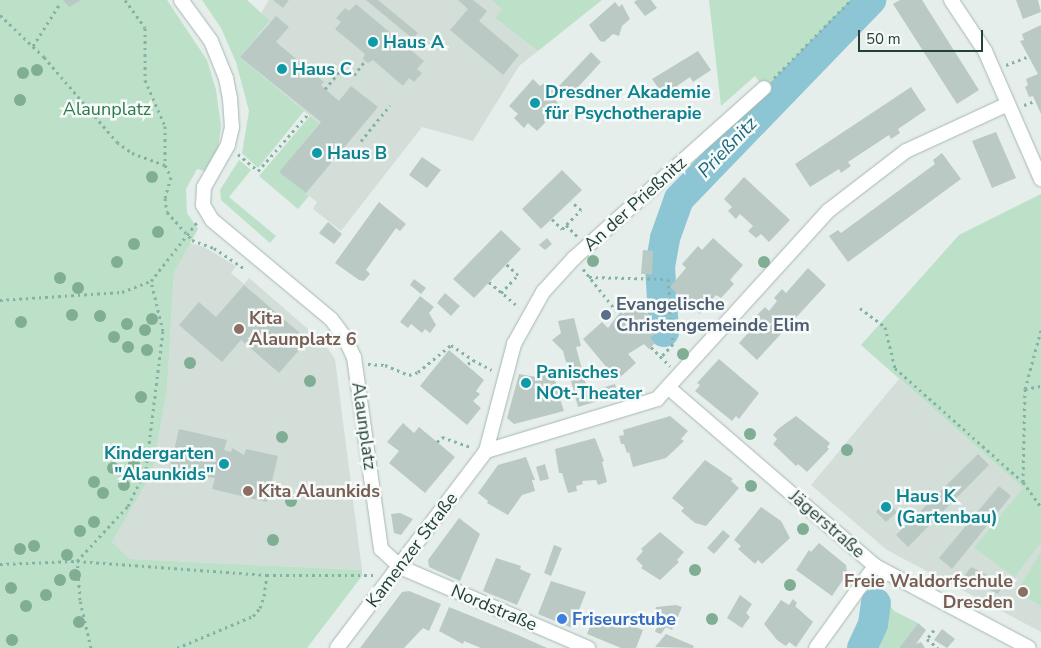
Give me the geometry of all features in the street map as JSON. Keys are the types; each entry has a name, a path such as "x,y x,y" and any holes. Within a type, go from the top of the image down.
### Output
{"street":[{"path":"181,0 211,41 226,78 232,127 228,145 204,186 203,205 208,215"},
{"path":"951,0 985,51 1041,180"},
{"name":"An der Prießnitz","path":"486,451 514,344 543,292 574,258 764,88"},
{"path":"486,451 657,400 828,210 906,151 1008,104"},
{"name":"Alaunplatz","path":"208,215 331,319 344,336 355,366 381,549 400,568"},
{"name":"Jägerstraße","path":"669,388 874,566 1029,648"},
{"name":"Kamenzer Straße","path":"337,648 400,568 486,451"},
{"path":"816,648 874,566"},
{"name":"Nordstraße","path":"400,568 588,648"}],"path":[{"path":"125,0 145,28 144,80 166,126 166,165 170,176 165,198 167,212 192,240 214,248 246,270 262,261"},
{"path":"764,88 851,0"},
{"path":"33,46 59,5"},
{"path":"0,15 33,46 116,142 132,153 166,165"},
{"path":"993,70 1030,56"},
{"path":"354,75 365,61"},
{"path":"325,89 344,66"},
{"path":"361,141 390,105"},
{"path":"228,145 258,171 309,113"},
{"path":"552,219 562,229 581,210 571,200"},
{"path":"0,300 122,292 151,282 193,224 208,215"},
{"path":"566,225 578,237"},
{"path":"574,258 618,313"},
{"path":"502,293 518,275 506,264"},
{"path":"589,277 666,279 673,344 660,357"},
{"path":"92,648 80,600 77,561 128,506 146,469 163,331 151,282"},
{"path":"489,282 519,307"},
{"path":"860,308 885,327 895,368 1023,482 1041,506"},
{"path":"1023,482 1025,389 1041,330"},
{"path":"355,366 386,365 409,375 418,372 451,345 473,360 494,370"},
{"path":"651,346 680,376"},
{"path":"468,364 473,360"},
{"path":"1025,389 1041,386"},
{"path":"437,442 442,437 486,451"},
{"path":"0,564 77,561 267,575 352,576"},
{"path":"177,648 253,616 260,608 267,575"},
{"path":"934,630 927,639 938,648"}],"shaded area":[{"path":"269,0 491,0 503,9 495,18 538,51 519,66 473,141 422,127 341,231 313,209 317,202 279,172 319,124 240,57 270,22 261,13"},
{"name":"Kita Alaunkids","path":"190,243 204,247 236,266 231,273 244,284 249,278 323,342 335,359 362,570 130,559 112,542 152,473 167,390 174,273"},
{"path":"899,379 1023,488 1015,577 1041,543 1041,632 887,550 811,485"}],"green space":[{"name":"Alaunplatz","path":"0,0 167,0 207,60 216,90 221,126 217,157 208,172 197,169 186,189 187,213 198,229 174,273 167,390 152,473 112,542 130,559 362,570 362,576 307,648 0,648"},
{"path":"202,0 247,0 270,21 240,57 304,111 258,168 242,153 249,111 236,62 221,28"},
{"path":"491,0 602,0 538,51 495,18 502,9"},
{"path":"709,0 883,0 779,108 755,76 721,106"},
{"path":"310,116 319,124 280,171 309,196 298,209 259,176"},
{"path":"239,160 251,170 229,197 276,236 270,243 221,200 220,190"},
{"path":"1041,194 1041,543 1015,577 974,548 1023,488 861,345 959,235"},
{"path":"1041,551 1041,606 1017,592"},
{"path":"886,600 894,611 918,623 899,648 872,648 876,643 882,601"}],"building":[{"path":"63,0 81,0 69,7"},
{"path":"273,0 289,0 283,8"},
{"path":"366,0 378,0 418,33 413,39"},
{"path":"458,0 473,0 487,11 479,21 519,55 503,75 450,30 468,9"},
{"path":"637,0 651,0 657,8 645,16 634,2"},
{"path":"900,0 922,0 979,90 957,104 893,4"},
{"path":"1016,0 1038,0 1041,12 1023,19"},
{"path":"615,2 619,7 622,4 630,19 622,26 619,36 613,34 604,42 600,41 589,25"},
{"name":"Haus A","path":"356,4 393,35 391,37 404,49 406,46 424,61 417,69 422,73 414,82 409,78 403,86 373,60 368,63 363,59 365,54 335,29 341,22 336,18 345,8 349,11"},
{"path":"276,16 289,27 276,42 324,82 321,85 325,89 339,101 351,86 378,107 306,193 279,172 321,122 240,57"},
{"path":"1041,25 1041,114 1033,96 1029,97 1025,87 1028,85 1026,79 1038,74 1020,41 1024,40 1022,34"},
{"path":"698,51 711,70 693,82 690,77 677,86 680,91 667,100 652,79"},
{"path":"591,52 601,62 570,96 559,86"},
{"name":"Dresdner Akademie für Psychotherapie","path":"533,79 540,86 546,82 558,93 555,100 561,106 537,131 528,123 524,128 514,118 518,114 509,106"},
{"path":"911,87 926,110 898,129 900,133 891,139 889,135 848,162 851,166 841,173 839,169 810,187 795,164"},
{"path":"996,132 1016,178 992,188 972,141"},
{"path":"942,153 961,179 848,262 829,236 838,230 841,233 935,164 933,160"},
{"path":"422,157 441,170 427,188 409,175"},
{"path":"562,170 582,190 541,229 522,209"},
{"path":"744,177 790,220 769,242 761,234 756,238 748,231 753,226 740,214 736,219 728,211 732,207 724,199"},
{"path":"379,202 406,224 400,231 396,228 366,270 370,274 364,281 359,280 335,263"},
{"path":"328,222 342,234 334,244 319,233"},
{"path":"501,230 521,249 474,298 453,279"},
{"path":"547,238 552,244 545,250 539,245"},
{"path":"713,238 743,265 730,280 734,284 721,298 716,295 700,314 670,287 686,268 682,264 698,246 702,250"},
{"path":"643,250 653,251 652,274 641,274"},
{"path":"808,268 826,285 757,360 739,343 761,319 757,315 765,307 769,311 777,301 774,298 782,289 786,293"},
{"path":"414,279 426,288 421,294 410,285"},
{"path":"244,285 308,340 279,373 241,340 222,362 179,325 199,302 216,317"},
{"path":"445,293 460,306 451,316 437,303"},
{"path":"420,296 434,307 429,313 436,325 430,333 425,329 422,333 411,324 408,328 400,322"},
{"path":"637,301 650,316 644,322 655,334 650,338 655,343 649,349 644,344 628,354 636,363 617,380 583,339 602,322 608,328 621,311 623,314"},
{"path":"574,318 581,346 576,347 588,392 615,384 618,395 578,407 563,351 552,340 561,333 558,321"},
{"path":"449,350 484,380 476,391 480,394 473,401 481,408 467,425 420,386"},
{"path":"719,359 759,393 739,419 736,416 732,421 695,391 700,385 697,383"},
{"path":"552,373 560,393 558,393 564,411 514,424 507,418 519,374 536,377"},
{"path":"670,416 688,431 681,439 684,441 666,458 633,467 629,452 627,453 624,444 621,444 619,436 624,435 623,430"},
{"path":"796,416 830,443 827,447 829,449 807,472 798,464 796,466 773,444 777,439 773,435"},
{"path":"403,423 414,433 419,427 455,457 425,493 389,463 399,451 387,442"},
{"name":"Kindergarten \"Alaunkids\"","path":"179,429 227,440 224,450 231,452 232,448 244,455 246,449 278,456 267,502 212,489 215,478 207,477 206,480 169,471"},
{"path":"595,438 604,461 602,462 607,482 598,485 596,480 582,481 583,484 576,486 577,491 568,493 562,473 559,473 555,449"},
{"path":"978,454 989,465 908,547 896,535"},
{"path":"526,457 535,480 532,480 535,491 522,495 508,515 487,503 488,501 478,493 498,465"},
{"path":"705,460 733,479 731,481 739,488 706,526 695,523 681,511 684,508 672,498"},
{"path":"545,464 549,479 540,481 536,467"},
{"path":"999,486 1011,496 952,569 939,558"},
{"name":"Haus K (Gartenbau)","path":"886,501 897,512 886,522 876,512"},
{"path":"761,507 781,521 790,538 762,564 758,560 755,564 738,549 741,546 734,540"},
{"path":"400,513 413,519 401,535 394,533 391,514"},
{"path":"459,518 480,534 460,581 429,567 428,560"},
{"path":"723,530 730,536 714,554 707,548"},
{"path":"660,532 684,552 677,560 679,562 660,580 641,568 643,566 636,559 643,551 641,549"},
{"path":"819,543 846,565 847,574 832,596 796,570 809,550 811,552"},
{"path":"554,545 562,548 551,576 544,573"},
{"path":"496,558 521,566 520,569 531,574 517,605 483,591"},
{"path":"971,567 1004,583 998,594 964,576"},
{"path":"551,581 586,592 572,628 538,614"},
{"path":"409,591 441,604 429,631 423,628 404,648 360,648 402,592"},
{"path":"740,595 752,604 746,613 750,617 742,628 727,618"},
{"path":"793,599 797,603 795,606 813,622 796,647 789,642 786,646 777,640 764,624 781,600 789,605"},
{"path":"676,605 682,607 672,630 666,627 661,634 655,632 658,624 652,621 656,607"},
{"path":"449,607 547,648 481,648 464,641 463,644 439,631"},
{"path":"627,613 639,618 635,627 643,630 636,648 621,648 587,634 595,614 624,621"},
{"path":"918,623 926,630 916,644 921,642 925,648 899,648"},
{"path":"942,629 955,639 947,648 934,640"},
{"path":"666,634 694,646 693,648 655,647"}],"waterway":[{"name":"Prießnitz","path":"664,332 660,267 665,238 679,199 871,0"},
{"name":"Prießnitz","path":"862,648 873,624 876,603"}],"place":[{"name":"Haus A","path":"373,42"},
{"name":"Haus C","path":"282,69"},
{"name":"Dresdner Akademie für Psychotherapie","path":"535,103"},
{"name":"Haus B","path":"317,153"},
{"name":"Evangelische Christengemeinde Elim","path":"606,315"},
{"name":"Kita Alaunplatz 6","path":"239,329"},
{"name":"Panisches NOt-Theater","path":"526,383"},
{"name":"Kindergarten \"Alaunkids\"","path":"224,464"},
{"name":"Kita Alaunkids","path":"248,491"},
{"name":"Haus K (Gartenbau)","path":"886,507"},
{"name":"Freie Waldorfschule Dresden","path":"1023,592"},
{"name":"Friseurstube","path":"562,619"}]}
